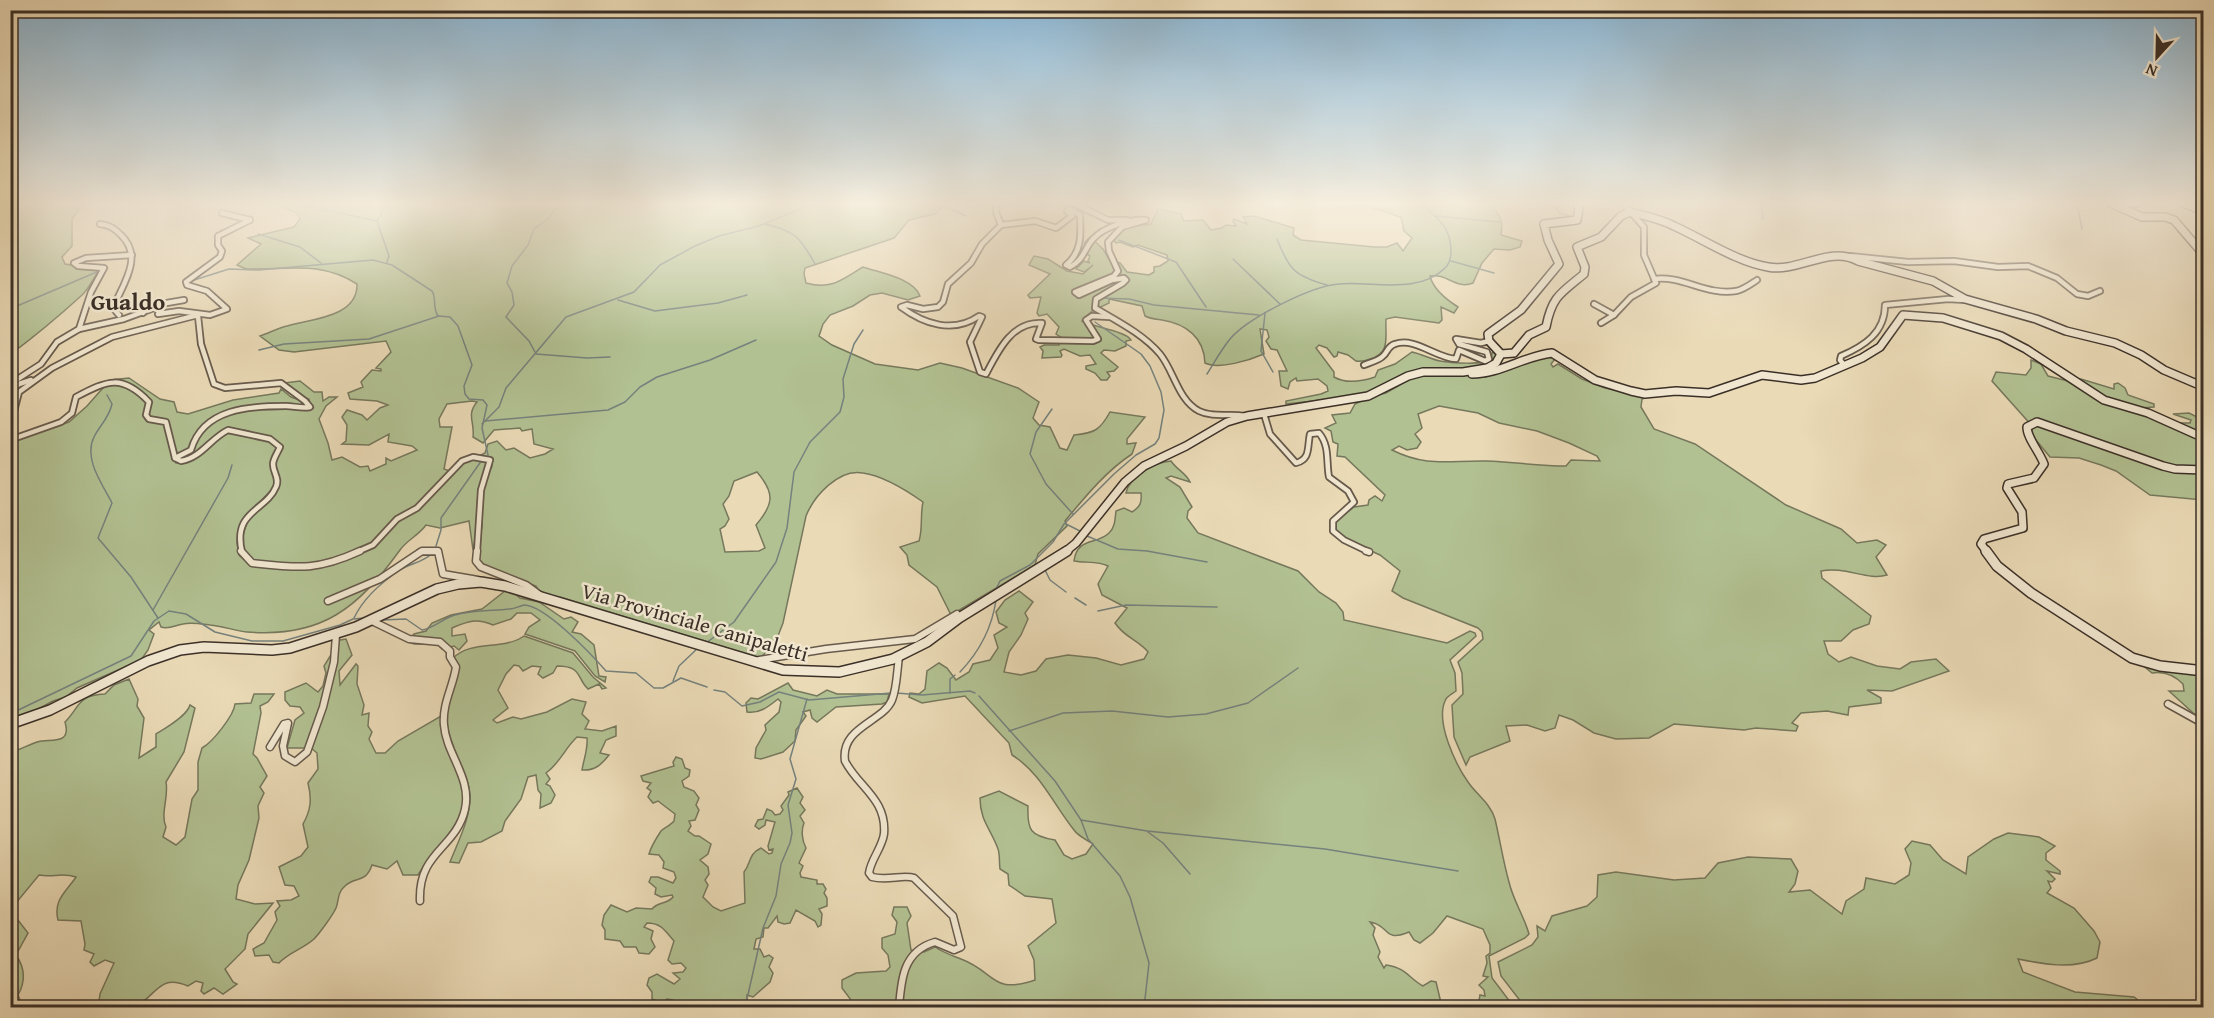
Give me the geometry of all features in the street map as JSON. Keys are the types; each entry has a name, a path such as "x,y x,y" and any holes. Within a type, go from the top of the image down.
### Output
{"main road":[{"path":"1501,354 1489,341 1488,334 1521,310 1555,272 1559,264 1554,251"},
{"path":"1501,354 1514,353 1529,335 1546,327 1550,308 1555,298 1584,274 1585,267 1578,251"},
{"path":"1727,251 1755,264 1770,268 1849,256 1858,261 1933,281 1951,292 1978,303 2003,308 2066,331 2115,343 2141,355 2164,370 2204,387"},
{"path":"1456,371 1485,375 1514,361 1552,353 1595,380 1631,392 1645,394 1709,393 1762,375 1801,380 1815,378 1862,358 1880,347 1903,315 1943,318 2014,342 2066,373 2099,397 2148,413 2204,438"},
{"path":"1456,371 1486,369 1500,358 1501,354"},
{"name":"Via Provinciale Canipaletti","path":"10,724 177,650 211,647 274,650 336,635 376,619 440,586 462,582 483,581 542,597 783,670 828,675 872,667 898,657 927,641 1065,552 1077,543 1125,482 1144,466 1227,423 1247,416 1368,396 1384,391 1415,373 1456,371"},
{"path":"2204,470 2175,469 2163,466 2091,439 2037,422 2031,423 2027,427 2027,435 2039,450 2044,464 2040,475 2035,479 2008,484 2007,488 2022,512 2023,528 1984,539 1981,544 1997,566 2031,593 2133,658 2160,666 2204,671"}],"street":[{"path":"119,315 113,308 127,280 132,251"},
{"path":"10,393 19,384 32,380 114,336 185,316 211,317 227,309 207,291 187,285 186,282 220,257 222,251"},
{"path":"978,251 971,263 948,284 943,303 923,309 907,305 901,307 909,314 950,327 962,326 978,316 982,317 970,342 980,372 983,374 986,374 1003,341 1028,324 1042,323 1036,339 1039,340 1093,342 1098,339 1086,320 1092,316 1110,316"},
{"path":"1080,251 1066,265 1070,267 1083,258 1087,251"},
{"path":"1109,251 1118,271 1114,276 1075,292 1079,295 1124,278 1126,280 1123,284 1109,289 1096,299 1095,308 1110,316 1160,355 1193,407 1209,414 1247,416"},
{"path":"1601,323 1614,315 1631,297 1656,283 1644,251"},
{"path":"79,329 93,286 104,268 78,266 74,262 79,259 116,259 132,255"},
{"path":"1849,256 1908,262 1954,261 1998,267 2028,266 2056,278 2081,295 2088,296 2100,291"},
{"path":"1654,279 1669,277 1708,290 1732,291 1738,291 1757,280"},
{"path":"1844,365 1841,356 1859,348 1883,327 1886,317 1885,305 1894,302 1923,303 1946,298 1978,303"},
{"path":"159,312 184,300"},
{"path":"114,304 159,312 184,311 185,316"},
{"path":"1594,304 1614,315"},
{"path":"149,306 159,312"},
{"path":"130,308 130,318"},
{"path":"10,384 41,364 57,342 79,329 130,318 142,310"},
{"path":"175,458 191,450 194,440 217,416 228,411 287,406 310,407 307,400 293,396 281,383 225,388 214,384 201,344 198,316"},
{"path":"1364,365 1382,357 1386,354 1388,347 1395,344 1417,345 1442,358 1452,360 1456,359 1459,350 1485,361 1489,359 1487,352 1459,344 1456,339 1481,343 1489,341"},
{"path":"10,427 14,421 17,395 32,380"},
{"path":"10,440 61,422 72,413 76,397 116,380 127,382 149,402 146,415 149,419 166,422 175,458 178,461 186,461 197,454 223,431 228,430 270,439 280,447 273,464 278,481 275,490 248,516 239,542 242,554 252,563 303,567 333,563 373,545 398,519 417,508 462,461 473,457 490,460 481,490 476,561 482,569 535,587 542,597"},
{"path":"1263,414 1270,434 1296,463 1300,463 1309,453 1310,434 1322,435 1328,452 1329,477 1348,491 1354,502 1333,521 1333,531 1344,540 1369,552"},
{"path":"328,601 380,579 425,550 438,551 443,574 483,581"},
{"path":"753,661 826,649 915,639 981,600 1001,592"},
{"path":"376,619 410,639 440,642 450,651 450,657 456,667 446,698 444,726 450,748 464,777 467,798 462,821 422,873 418,890 420,901"},
{"path":"270,747 288,723 290,725 283,742 284,756 295,762 307,752 332,676 336,635"},
{"path":"898,657 894,693 887,706 861,726 843,752 851,773 869,790 876,801 884,828 884,837 869,873 872,877 889,880 896,880 907,875 914,878 953,916 961,946 954,950 935,942 922,947 906,966 902,975 899,1008"},
{"path":"2168,704 2204,724"}],"green space":[{"path":"11,251 68,251 62,257 65,264 98,269 81,296 11,354"},
{"path":"254,251 857,251 805,268 806,283 830,284 842,280 863,267 903,280 911,285 920,296 908,300 882,293 870,295 853,306 830,315 823,324 819,336 832,345 875,364 918,370 940,363 962,368 1018,388 1039,402 1033,418 1039,425 1050,427 1060,448 1067,450 1074,435 1096,430 1110,412 1145,417 1127,439 1127,444 1136,443 1132,454 1113,468 1088,494 1065,521 1067,526 1038,554 1035,565 951,615 937,587 909,565 907,555 900,547 919,541 923,502 879,477 854,473 837,479 821,492 806,516 783,623 778,636 761,658 560,597 541,594 536,586 480,565 477,549 482,527 482,489 492,466 492,459 479,456 485,453 488,444 497,441 506,450 514,448 530,458 553,449 534,444 532,429 494,430 483,443 473,437 471,415 477,402 472,401 447,404 439,419 440,427 452,427 444,469 450,471 416,507 396,518 372,545 333,562 304,566 254,561 244,553 241,541 249,516 277,490 279,481 275,463 282,446 246,430 229,430 220,433 180,460 180,455 188,454 196,441 216,419 228,411 311,407 309,399 295,395 284,383 300,381 314,392 322,392 323,401 329,397 337,397 326,406 319,419 332,460 342,457 360,467 368,466 370,471 386,464 386,458 391,461 417,450 412,446 388,442 389,434 369,445 342,444 346,441 347,425 342,417 347,410 362,415 367,420 380,408 388,405 377,401 350,399 348,393 363,387 361,382 372,370 381,371 376,368 391,352 386,341 294,352 279,350 260,336 284,327 319,319 341,310 350,304 357,284 330,272 316,269 246,269 237,265","holes":["757,472 767,486 769,505 756,525 765,548 759,551 725,552 720,529 729,519 723,504 729,496 734,481"]},
{"path":"1083,251 1104,251 1110,261 1120,263 1127,272 1149,275 1154,272 1154,267 1168,261 1167,255 1154,251 1493,251 1482,263 1473,283 1467,285 1442,277 1430,276 1437,290 1458,307 1454,313 1441,307 1442,320 1439,323 1395,317 1386,319 1384,348 1377,356 1365,361 1356,361 1338,352 1334,357 1327,348 1319,345 1316,348 1334,372 1334,377 1360,381 1375,377 1378,370 1395,364 1412,352 1451,362 1487,362 1491,360 1492,353 1497,352 1498,358 1485,368 1432,370 1358,396 1286,404 1286,401 1328,391 1327,386 1318,379 1297,381 1296,378 1290,382 1288,389 1281,386 1279,371 1287,371 1277,350 1271,349 1266,341 1269,337 1267,330 1260,329 1264,354 1234,363 1211,365 1205,363 1198,339 1186,329 1171,322 1145,316 1142,306 1109,299 1109,303 1092,311 1082,321 1123,334 1131,340 1126,341 1126,346 1115,351 1104,350 1101,353 1118,367 1114,371 1107,372 1110,376 1107,380 1101,380 1095,373 1086,369 1086,366 1096,364 1090,355 1080,356 1064,349 1060,351 1061,357 1042,358 1043,351 1040,347 1059,345 1062,338 1056,334 1059,327 1047,314 1039,316 1037,313 1041,297 1030,298 1028,295 1050,274 1029,265 1034,256 1048,259 1067,271 1083,274 1093,265 1084,272 1076,269 1084,261 1090,263 1088,261 1090,256"},
{"path":"1546,355 1555,359 1551,364 1553,367 1558,364 1582,379 1605,388 1644,396 1641,407 1654,429 1695,444 1786,505 1841,529 1857,543 1877,540 1886,545 1876,557 1887,575 1872,576 1839,570 1821,571 1822,578 1871,616 1869,624 1853,630 1841,641 1824,641 1828,654 1839,662 1851,657 1877,666 1900,669 1911,662 1936,659 1949,671 1892,691 1867,690 1881,698 1881,703 1849,707 1848,715 1827,711 1801,713 1792,723 1798,726 1796,731 1756,728 1744,730 1674,724 1649,738 1616,739 1594,733 1573,720 1559,715 1555,728 1545,731 1527,725 1506,726 1510,741 1470,757 1466,765 1454,737 1452,705 1463,694 1462,673 1458,662 1483,639 1482,632 1478,628 1403,598 1392,591 1400,571 1380,555 1345,539 1335,529 1335,521 1354,507 1368,505 1369,500 1375,496 1382,501 1385,495 1345,457 1337,456 1338,444 1333,442 1331,431 1325,428 1336,423 1332,415 1350,413 1355,404 1369,397 1386,393 1417,375 1456,373 1486,377 1516,363","holes":["1439,406 1478,413 1499,423 1537,431 1569,443 1597,456 1600,461 1571,460 1566,466 1487,461 1439,462 1405,456 1392,450 1399,446 1407,450 1417,448 1421,442 1415,434 1422,428 1418,414"]},
{"path":"2031,360 2041,364 2048,376 2072,382 2081,379 2114,389 2114,384 2118,383 2125,388 2128,395 2154,404 2154,407 2140,408 2184,427 2181,423 2190,423 2191,420 2173,414 2189,413 2199,418 2203,425 2203,500 2150,495 2116,471 2101,465 2079,458 2050,457 2031,434 2033,427 1992,381 1996,372 2026,375 2031,368"},
{"path":"129,378 160,399 174,402 177,412 188,414 233,400 279,393 281,389 291,397 305,402 306,406 255,406 223,414 209,422 198,433 190,450 179,453 174,459 176,463 186,463 227,431 268,441 277,448 271,464 275,482 272,490 245,516 237,542 239,555 250,565 302,569 333,565 375,547 399,520 419,509 463,462 473,458 488,461 478,490 477,528 473,550 469,521 440,528 426,525 403,546 369,588 353,603 336,615 297,630 273,633 247,632 193,623 167,628 161,627 159,622 149,630 154,634 141,660 77,688 66,697 29,714 11,719 10,442 69,422 110,380"},
{"path":"1171,461 1190,482 1171,476 1166,478 1180,487 1192,507 1188,511 1187,518 1198,533 1298,571 1319,592 1336,603 1343,612 1344,620 1447,643 1470,631 1475,633 1476,636 1450,660 1455,673 1456,691 1446,699 1443,718 1448,742 1458,765 1468,782 1487,804 1495,819 1511,889 1529,934 1489,956 1492,978 1514,1007 1483,1007 1479,1001 1480,995 1485,996 1484,990 1479,985 1488,977 1483,976 1490,945 1483,929 1447,916 1433,933 1420,943 1414,940 1409,932 1395,936 1381,926 1370,922 1375,928 1373,935 1380,952 1378,957 1384,968 1386,965 1399,968 1423,986 1431,981 1436,982 1442,1007 851,1008 851,1000 842,988 842,980 856,973 886,971 890,967 888,955 882,948 882,938 895,934 897,922 892,915 894,907 907,907 911,916 907,923 911,950 924,952 935,947 972,964 1001,983 1010,985 1035,980 1034,960 1028,946 1056,923 1052,899 1025,896 1009,885 1008,874 1000,869 999,851 984,819 980,798 999,791 1028,806 1028,821 1032,831 1055,840 1064,855 1072,859 1086,854 1093,844 1076,832 1039,780 1012,755 1009,743 965,696 922,703 909,697 910,693 919,694 925,689 927,671 939,663 947,668 956,680 969,672 973,664 990,660 998,648 994,635 1007,627 999,623 996,612 1005,600 1019,591 1033,602 1025,613 1028,619 1021,635 1009,652 1004,672 1021,675 1036,671 1046,659 1068,655 1096,658 1121,665 1144,659 1148,652 1115,623 1127,608 1102,595 1098,584 1108,566 1074,561 1079,548 1104,537 1111,531 1116,511 1124,508 1132,512 1139,506 1141,493 1126,493 1132,481 1151,467"},
{"path":"505,591 514,593 520,598 539,602 564,619 571,617 578,622 572,632 581,634 594,645 599,676 606,677 605,682 595,676 575,651 525,634 529,627 540,620 531,613 517,613 511,619 493,625 473,621 452,628 452,636 465,634 467,641 459,650 454,646 442,649 437,644 409,642 414,634 426,631 432,623 451,615 482,609"},
{"path":"524,636 573,653 593,677 606,688 602,689 599,684 588,689 578,673 571,668 557,666 553,673 543,678 538,674 541,667 532,666 523,671 519,666 514,665 506,674 498,690 508,708 493,720 497,723 513,717 521,719 547,712 572,699 586,702 582,714 589,721 585,729 602,731 616,726 616,736 606,740 600,753 609,755 598,766 587,770 582,770 587,738 577,737 546,773 550,779 546,784 550,786 555,795 551,803 540,808 541,794 538,790 536,775 528,777 521,799 505,821 502,831 481,842 468,843 459,863 450,862 466,821 470,803 466,776 448,730 447,700 457,673 452,659 468,649 507,643"},
{"path":"346,639 352,655 339,671 340,685 356,664 358,666 357,684 364,705 362,715 369,713 368,726 372,732 369,739 376,753 385,753 398,741 441,716 444,738 463,785 464,800 461,813 454,826 418,875 403,875 397,861 387,869 372,865 363,878 348,883 342,889 334,911 314,939 279,963 273,962 269,955 255,956 253,949 264,943 277,920 275,912 280,906 277,901 291,900 299,896 294,886 285,885 279,867 301,856 308,847 303,824 310,804 308,783 318,769 317,753 311,748 287,748 295,720 304,713 300,707 290,706 285,700 285,692 306,683 318,692 323,686 326,673 324,666 340,640"},
{"path":"2141,664 2166,672 2203,673 2203,732 2202,721 2169,691 2184,691 2183,684 2169,675 2152,673"},
{"path":"129,679 138,699 137,706 144,718 139,758 156,747 156,734 181,717 190,705 195,708 184,752 166,782 164,822 166,827 163,837 176,845 185,837 192,799 198,790 198,762 202,748 222,728 235,704 251,703 254,694 274,694 268,702 260,706 261,713 253,754 267,776 260,787 264,793 258,806 259,818 249,860 238,885 236,899 255,904 273,903 248,934 245,949 225,969 233,982 237,984 223,994 214,988 204,994 201,991 203,983 196,981 188,986 171,982 160,987 136,1007 104,1007 105,1004 99,1001 100,994 114,963 105,960 94,966 90,962 94,954 84,950 81,921 58,920 59,902 76,877 39,875 11,909 11,752 37,742 63,738 66,730 65,722 84,699 105,694 114,685"},
{"path":"788,683 793,690 817,696 827,690 837,694 889,694 887,702 882,704 836,707 817,722 812,718 810,710 803,712 806,716 796,730 795,741 783,752 761,759 755,758 756,748 766,730 765,725 779,712 781,702 778,699 756,712 747,712 746,703 751,698 758,699"},
{"path":"676,757 682,759 685,768 690,770 689,776 682,781 684,787 694,791 699,798 696,805 699,810 695,820 689,821 691,826 688,831 711,844 708,854 700,860 708,867 709,874 705,880 708,885 703,897 713,907 721,911 745,903 744,872 752,856 761,848 769,854 773,849 769,850 768,846 775,822 766,820 765,825 759,829 755,826 758,820 763,819 767,809 775,815 780,814 783,810 781,806 789,795 788,792 797,788 803,797 800,803 805,810 800,816 804,823 802,836 806,848 799,863 803,866 801,877 817,880 817,884 823,884 826,889 824,893 827,906 819,909 822,914 821,925 818,927 815,921 796,910 790,923 778,922 777,916 768,928 764,928 763,937 756,939 754,949 760,949 764,957 769,955 773,958 769,967 773,973 770,982 753,997 747,995 747,1001 738,1007 684,1007 683,1004 678,1006 673,1000 667,999 662,1003 652,999 652,992 647,985 649,978 657,974 674,984 680,979 673,973 683,972 686,968 681,963 672,964 668,960 674,941 660,926 647,923 644,927 653,931 651,939 655,947 649,954 639,953 636,947 624,947 620,941 605,939 605,930 602,925 604,915 611,905 627,912 636,908 652,909 673,897 672,895 661,897 655,894 656,888 649,882 651,877 658,877 673,883 676,878 674,872 663,868 664,862 659,855 649,854 661,831 674,821 675,814 658,801 653,803 648,797 651,791 647,788 651,783 643,781 641,776 674,766 673,762"},
{"path":"2008,833 2039,837 2055,846 2046,853 2046,860 2060,871 2060,874 2047,871 2055,879 2052,882 2048,881 2051,888 2047,893 2074,908 2094,931 2100,942 2097,958 2088,962 2068,965 2018,959 2023,972 2075,992 2134,997 2147,1007 1525,1007 1501,976 1498,962 1532,945 1538,937 1537,926 1545,931 1552,916 1587,906 1597,897 1598,875 1616,872 1674,880 1705,878 1718,863 1748,857 1791,859 1798,871 1795,884 1789,892 1810,890 1842,914 1846,901 1864,889 1866,878 1895,884 1909,875 1911,863 1905,849 1912,841 1930,845 1943,860 1966,874 1968,857 1994,839"},
{"path":"11,911 28,933 16,955 23,975 18,995 22,1005 20,1007 11,1007"}],"waterway":[{"path":"305,251 321,263"},
{"path":"387,251 389,256 387,262"},
{"path":"524,251 512,266 507,283 512,292 514,305 506,317 529,341 535,352"},
{"path":"485,421 499,407 506,388 566,317 634,292 660,265 687,251"},
{"path":"807,251 815,264"},
{"path":"1146,251 1176,262 1206,307"},
{"path":"1282,251 1290,265 1300,275 1327,285"},
{"path":"1265,313 1313,290 1327,286 1339,284 1395,285 1422,281 1445,268 1450,259 1451,251"},
{"path":"1233,259 1280,304"},
{"path":"191,281 229,269 259,270 373,260 392,265 432,291 438,316"},
{"path":"1451,261 1494,273"},
{"path":"10,309 99,271"},
{"path":"618,300 655,311 718,303 747,295"},
{"path":"1100,298 1129,299 1154,305 1259,315"},
{"path":"1207,374 1230,339 1265,313"},
{"path":"1265,313 1261,351 1273,372"},
{"path":"259,350 284,344 369,339 439,316 450,317 458,326 472,365 464,386 465,394 469,399 483,400 487,405 483,423"},
{"path":"996,589 1000,581 1030,565 1053,542 1064,524 1114,474 1136,455 1155,444 1159,438 1164,410 1161,392 1150,366 1141,354 1095,322"},
{"path":"706,643 734,622 776,562 787,528 794,472 810,442 840,412 844,397 843,379 854,344 863,330"},
{"path":"485,421 608,410 625,402 640,387 657,377 710,360 756,340"},
{"path":"536,354 587,358 610,357"},
{"path":"107,395 112,404 111,409 91,445 92,463 112,503 98,538 131,577 158,618"},
{"path":"1052,409 1036,432 1030,454 1046,484 1073,514"},
{"path":"483,423 482,428 488,455"},
{"path":"436,546 441,530 441,518 482,460"},
{"path":"153,610 228,478 232,465"},
{"path":"1066,524 1080,531"},
{"path":"1087,536 1118,549 1147,551 1207,562"},
{"path":"354,618 368,598 386,580 433,553"},
{"path":"1045,570 1050,580 1066,592"},
{"path":"1075,598 1086,605"},
{"path":"960,672 974,656 984,639 992,620 996,600"},
{"path":"382,620 406,619 422,630 455,615 512,609 524,605 544,613 579,643 606,671 636,673 654,688 663,688 681,678 707,687"},
{"path":"1098,611 1126,605 1217,607"},
{"path":"10,714 131,656 154,621 169,611 186,614 215,632 252,641 283,641 340,625 353,619 365,618"},
{"path":"673,681 679,666 698,648"},
{"path":"1010,731 1063,713 1112,711 1168,717 1206,714 1248,703 1298,668"},
{"path":"950,693 950,679 955,675"},
{"path":"714,690 725,692 742,706 760,702 779,692 807,699"},
{"path":"950,693 970,691 975,693"},
{"path":"807,699 891,693"},
{"path":"896,693 922,695 950,693"},
{"path":"979,696 1010,731"},
{"path":"745,1008 763,928 776,896 781,864 790,843 792,833 788,805 796,779 790,759 807,699"},
{"path":"1010,731 1055,781 1081,820"},
{"path":"1081,820 1147,831 1325,849 1458,871"},
{"path":"1081,820 1088,839 1120,876 1130,897 1149,963 1144,1008"},
{"path":"1148,832 1163,843 1190,874"}],"district":[{"name":"Gualdo","path":"128,301"}]}
